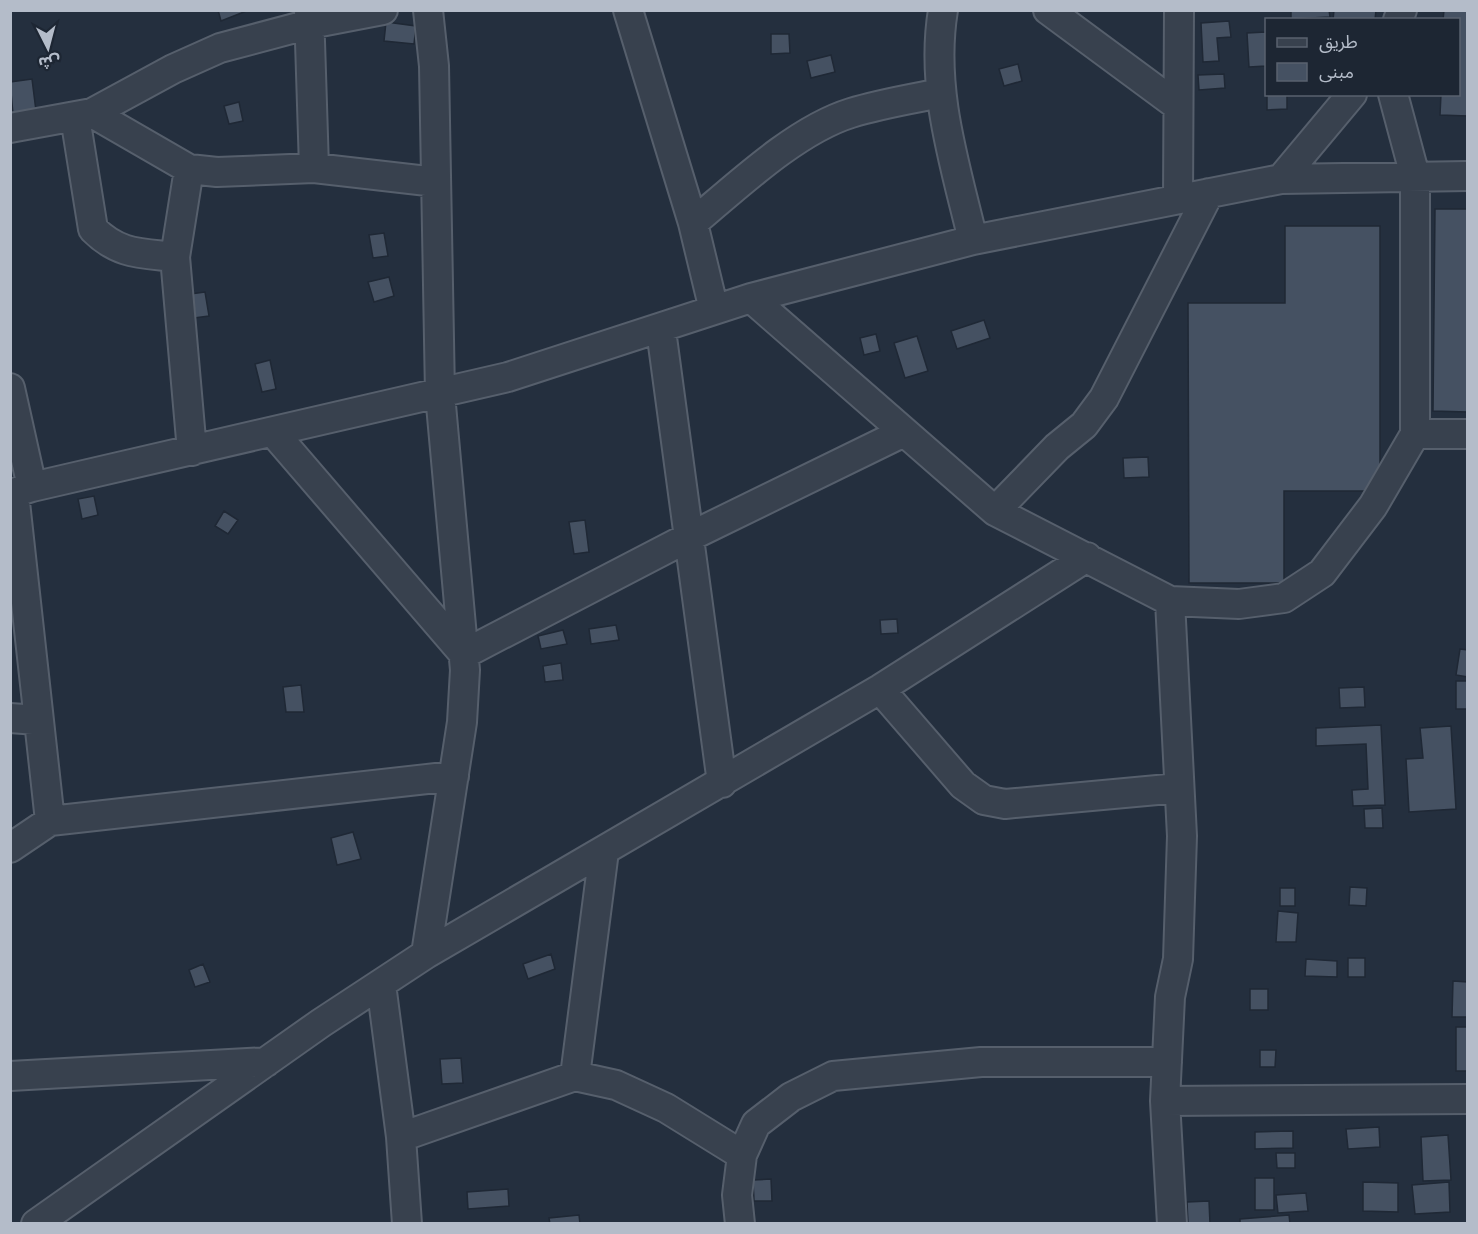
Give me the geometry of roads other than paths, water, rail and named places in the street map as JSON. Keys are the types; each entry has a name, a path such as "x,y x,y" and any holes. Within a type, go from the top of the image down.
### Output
{"street":[{"path":"10,128 83,115 220,48 309,17 382,10"},
{"path":"426,954 462,722 464,654 440,394 434,66 428,10"},
{"path":"628,10 693,222 714,310"},
{"path":"943,10 938,72 973,240"},
{"path":"1048,10 1178,106"},
{"path":"1178,199 1179,10"},
{"path":"309,17 314,168"},
{"path":"693,222 759,168 819,126 850,113 941,93"},
{"path":"1281,179 1350,96"},
{"path":"751,298 995,511 1170,601 1239,604 1284,598 1322,573 1373,506 1415,434 1415,176 1394,96"},
{"path":"83,115 189,169 217,172 314,168 436,182"},
{"path":"83,115 93,229 121,250 175,257"},
{"path":"189,169 175,257 192,451"},
{"path":"19,491 508,377 661,330 751,298 973,240 1281,179 1467,176"},
{"path":"995,511 1057,447 1084,425 1104,398 1209,192"},
{"path":"661,330 722,783"},
{"path":"10,388 19,491 24,719 50,821"},
{"path":"273,432 464,654"},
{"path":"464,654 689,537 904,432"},
{"path":"1415,434 1467,434"},
{"path":"36,1224 266,1062 426,954 722,783 880,688 1087,557"},
{"path":"1170,601 1182,836 1178,959 1170,997 1165,1101 1172,1224"},
{"path":"880,688 963,785 984,800 1005,804 1179,788"},
{"path":"10,848 50,821 454,776"},
{"path":"575,1076 604,851"},
{"path":"381,984 401,1137 407,1224"},
{"path":"10,1076 266,1062"},
{"path":"740,1224 737,1195 742,1155 756,1124 791,1097 833,1076 981,1062 1167,1062"},
{"path":"401,1137 575,1076 616,1085 666,1108 742,1155"},
{"path":"1165,1101 1467,1099"}]}
